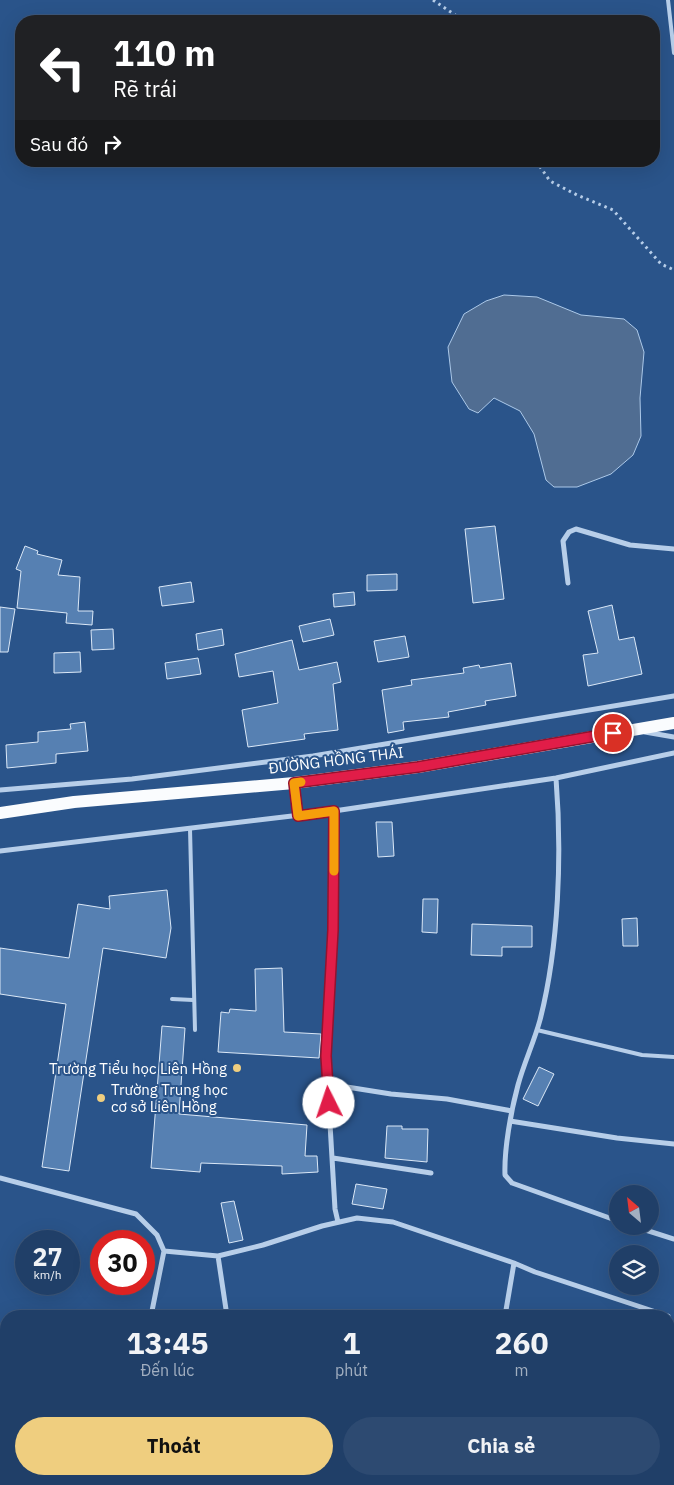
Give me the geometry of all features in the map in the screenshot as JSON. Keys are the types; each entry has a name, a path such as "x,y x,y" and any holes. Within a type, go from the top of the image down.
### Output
{"main road":[{"name":"ĐƯỜNG HỒNG THÁI","path":"0,813 74,802 294,783 418,767 674,723"}],"street":[{"path":"568,583 563,541 569,532 576,529 630,545 674,548"},
{"path":"0,790 132,779 313,756 674,696"},
{"path":"632,729 674,738"},
{"path":"0,851 334,811 556,778 674,753"},
{"path":"556,778 560,821 558,891 550,965 537,1030 518,1084 510,1121 504,1169 508,1180 609,1218"},
{"path":"294,783 298,816"},
{"path":"334,811 333,930 326,1056 335,1209 338,1222"},
{"path":"328,1084 512,1111"},
{"path":"510,1121 618,1138 674,1144"},
{"path":"333,1158 431,1173"},
{"path":"0,1178 136,1214 157,1235 164,1252 152,1310"},
{"path":"164,1252 218,1256 357,1218 393,1222 650,1310"},
{"path":"659,1234 674,1239"},
{"path":"218,1256 226,1310"},
{"path":"506,1310 514,1263"}],"lane":[{"path":"668,0 674,53"},
{"path":"190,829 195,1030"},
{"path":"172,999 193,1000"},
{"path":"537,1030 642,1055 674,1057"}],"path":[{"path":"433,0 455,15"},
{"path":"540,167 550,181 613,210 661,264 674,270"}],"water":[{"path":"504,295 537,297 581,315 624,319 637,330 644,352 640,398 641,436 633,455 611,474 577,487 554,487 546,480 534,434 520,411 494,398 478,413 469,409 452,382 448,347 464,314 486,301"}],"building":[{"path":"495,526 504,599 473,603 465,529"},
{"path":"25,546 38,551 37,554 62,560 58,575 80,577 78,611 93,611 92,625 66,623 67,613 17,608 21,571 16,569"},
{"path":"397,574 397,590 367,591 367,575"},
{"path":"191,582 194,602 162,606 159,587"},
{"path":"354,592 355,605 334,607 333,594"},
{"path":"612,605 619,640 634,637 642,674 588,686 583,655 598,653 588,611"},
{"path":"0,607 15,609 8,652 0,652"},
{"path":"330,619 334,635 303,642 299,626"},
{"path":"113,629 114,649 92,650 91,630"},
{"path":"222,629 224,645 198,650 196,634"},
{"path":"405,636 409,657 378,662 374,641"},
{"path":"292,640 299,670 337,662 341,682 333,684 338,730 304,734 305,739 248,747 242,710 278,703 273,671 239,677 235,654"},
{"path":"80,652 81,672 54,673 54,653"},
{"path":"198,658 201,674 167,679 165,663"},
{"path":"511,663 516,696 485,701 486,705 448,712 449,717 403,722 404,730 388,733 382,690 412,685 411,680 464,673 463,668 479,665 480,668"},
{"path":"85,722 88,751 56,754 56,763 7,768 6,745 38,742 38,732 71,729 70,724"},
{"path":"376,822 392,822 394,856 378,857"},
{"path":"167,890 171,928 166,958 103,948 69,1171 42,1167 66,1004 0,994 0,948 69,958 78,904 110,909 109,896"},
{"path":"423,899 438,899 437,933 422,932"},
{"path":"637,918 638,946 623,946 622,919"},
{"path":"472,924 532,926 532,947 502,947 502,956 471,955"},
{"path":"282,968 284,1032 321,1034 319,1058 218,1052 221,1012 229,1013 230,1009 256,1011 255,969"},
{"path":"162,1026 185,1028 179,1114 307,1125 305,1156 317,1156 318,1172 282,1174 282,1166 201,1163 200,1172 151,1168"},
{"path":"539,1067 554,1074 538,1106 523,1099"},
{"path":"387,1126 402,1126 402,1129 428,1129 427,1162 385,1158"},
{"path":"356,1184 387,1189 383,1209 352,1204"},
{"path":"234,1201 243,1240 229,1243 221,1203"}],"slow traffic":[{"path":"301,782 294,783 298,816 334,811 334,871"}],"place":[{"name":"Trường Tiểu học Liên Hồng","path":"237,1068"},
{"name":"Trường Trung học cơ sở Liên Hồng","path":"101,1098"}],"route":[{"path":"329,1103 326,1056 333,930 334,811 298,816 294,783 418,767 613,733"}]}
